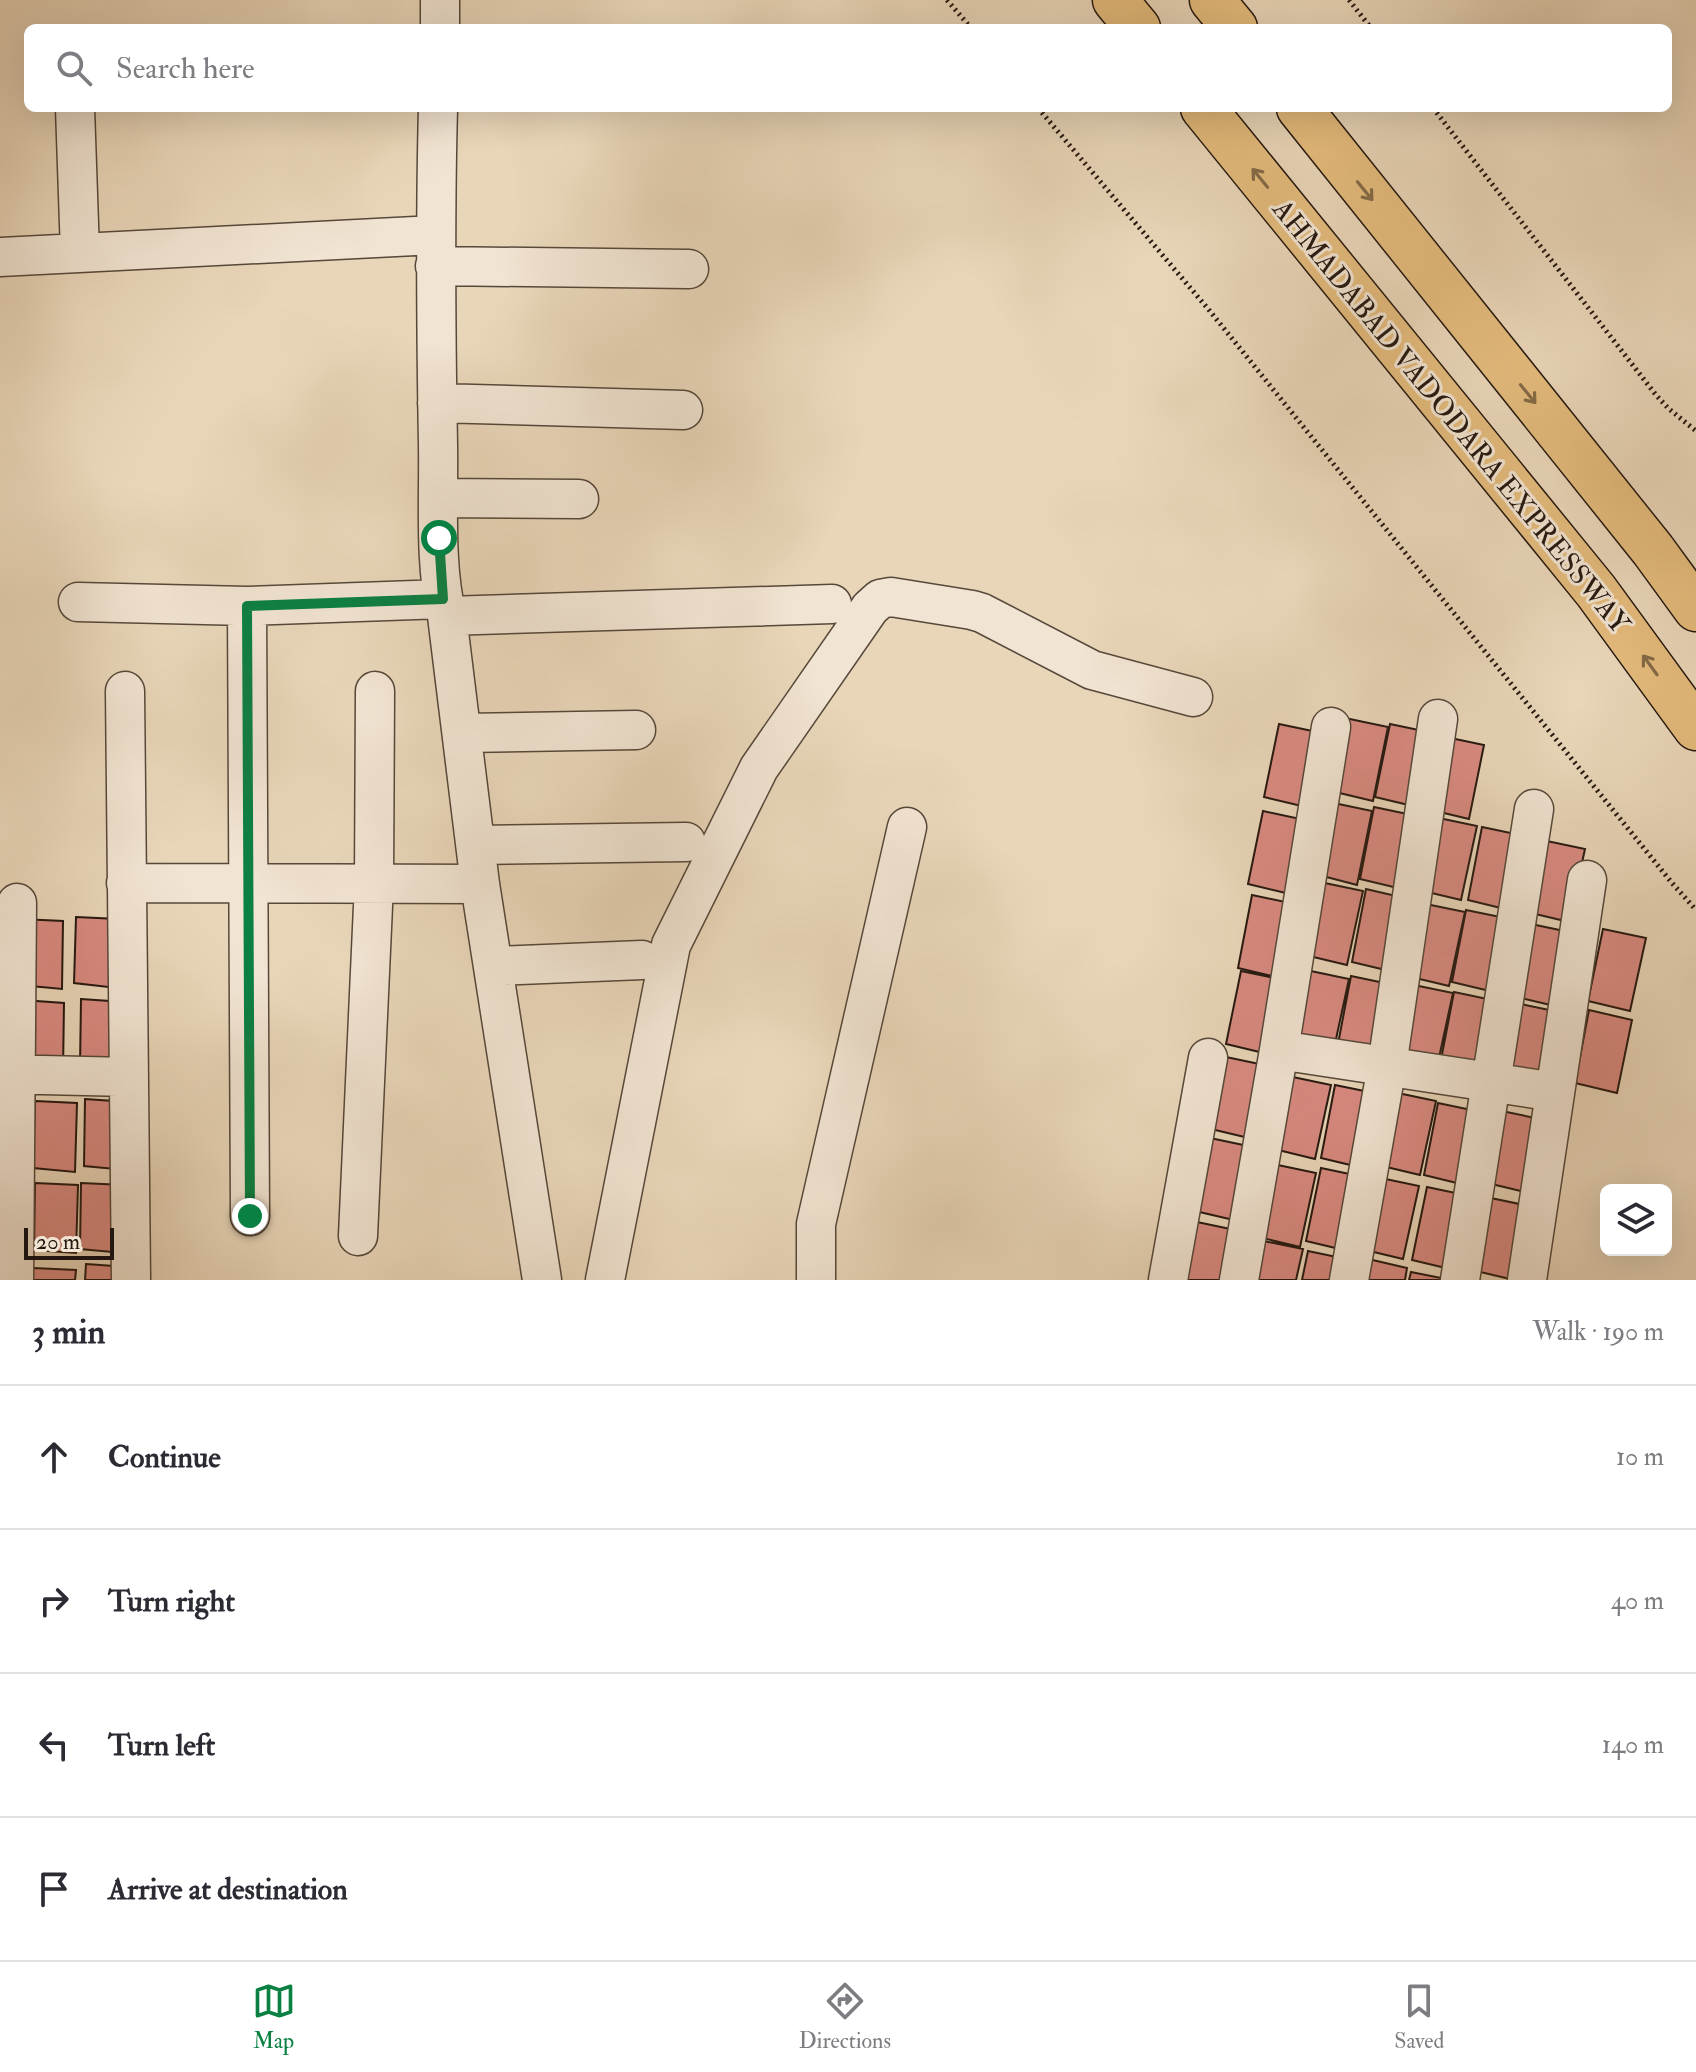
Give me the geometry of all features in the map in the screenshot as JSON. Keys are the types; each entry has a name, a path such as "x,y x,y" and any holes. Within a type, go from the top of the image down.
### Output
{"highway":[{"path":"1115,0 1135,24"},
{"path":"1212,0 1232,24"},
{"name":"AHMADABAD VADODARA EXPRESSWAY","path":"1206,112 1596,591 1696,728"},
{"path":"1302,112 1653,550 1696,609"}],"street":[{"path":"440,0 440,24"},
{"path":"75,112 80,253"},
{"path":"438,112 435,250 437,403 445,607 480,884 542,1280"},
{"path":"0,257 80,253 435,250 689,269"},
{"path":"437,403 683,410"},
{"path":"439,498 579,499"},
{"path":"605,1280 671,945 759,768 870,608 880,599 891,597 972,610 1092,670 1193,697"},
{"path":"78,602 445,607 832,604"},
{"path":"247,606 250,1216"},
{"path":"125,691 131,1280"},
{"path":"358,1236 374,884 375,691"},
{"path":"1349,1280 1387,1066 1438,719"},
{"path":"1239,1280 1331,727"},
{"path":"463,733 636,730"},
{"path":"1460,1280 1534,809"},
{"path":"816,1280 816,1224 907,827"},
{"path":"476,845 686,842"},
{"path":"1527,1280 1587,880"},
{"path":"126,883 480,884"},
{"path":"14,1280 8,1074 17,903"},
{"path":"493,966 642,960"},
{"path":"1279,1050 1555,1092"},
{"path":"1168,1280 1208,1058"},
{"path":"8,1074 128,1077"}],"path":[{"path":"947,0 968,24"},
{"path":"1349,0 1368,24"},
{"path":"1041,112 1209,310 1696,910"},
{"path":"1436,112 1656,395 1696,431"}],"building":[{"path":"1345,718 1388,727 1373,801 1331,791"},
{"path":"1279,724 1322,733 1306,807 1264,797"},
{"path":"1390,724 1433,733 1417,807 1375,797"},
{"path":"1441,736 1484,745 1469,819 1427,809"},
{"path":"1329,802 1372,811 1357,885 1315,874"},
{"path":"1374,807 1417,816 1402,889 1360,879"},
{"path":"1263,811 1305,820 1290,894 1248,884"},
{"path":"1434,817 1477,826 1461,900 1419,890"},
{"path":"1482,827 1525,836 1509,910 1468,900"},
{"path":"1542,840 1585,849 1569,922 1527,912"},
{"path":"1320,882 1363,891 1347,965 1305,955"},
{"path":"1366,889 1409,899 1394,972 1352,962"},
{"path":"1252,895 1295,904 1280,978 1238,968"},
{"path":"1421,903 1465,912 1449,986 1407,976"},
{"path":"1466,910 1510,919 1494,992 1452,982"},
{"path":"76,917 118,919 117,988 74,983"},
{"path":"21,919 63,921 62,989 20,985"},
{"path":"1531,924 1574,933 1559,1007 1517,997"},
{"path":"1603,929 1646,938 1630,1011 1588,1001"},
{"path":"1306,970 1349,979 1333,1053 1291,1043"},
{"path":"1241,971 1284,980 1268,1054 1226,1044"},
{"path":"1351,976 1394,985 1378,1059 1337,1049"},
{"path":"1409,984 1453,993 1437,1067 1395,1057"},
{"path":"1454,992 1497,1001 1482,1075 1440,1065"},
{"path":"81,999 124,1002 122,1070 80,1066"},
{"path":"22,1000 64,1003 63,1071 20,1067"},
{"path":"1516,1003 1559,1012 1544,1086 1502,1076"},
{"path":"1589,1010 1632,1020 1617,1093 1575,1083"},
{"path":"1226,1057 1269,1066 1253,1139 1211,1129"},
{"path":"1288,1076 1331,1085 1315,1159 1274,1149"},
{"path":"1335,1085 1379,1094 1363,1168 1321,1158"},
{"path":"1393,1092 1436,1101 1420,1175 1378,1165"},
{"path":"85,1099 128,1102 126,1170 84,1166"},
{"path":"35,1101 77,1103 75,1172 33,1168"},
{"path":"1438,1103 1481,1112 1465,1185 1424,1175"},
{"path":"1497,1110 1540,1119 1525,1192 1483,1182"},
{"path":"1210,1138 1253,1147 1238,1221 1195,1211"},
{"path":"1273,1164 1316,1173 1300,1247 1258,1237"},
{"path":"1321,1168 1364,1177 1348,1251 1306,1241"},
{"path":"1376,1177 1419,1186 1403,1259 1361,1249"},
{"path":"35,1183 78,1185 76,1253 34,1250"},
{"path":"81,1183 124,1185 123,1253 80,1249"},
{"path":"1427,1187 1470,1196 1454,1270 1412,1260"},
{"path":"1486,1197 1529,1206 1514,1280 1472,1270"},
{"path":"1197,1222 1240,1231 1230,1280 1186,1280"},
{"path":"1259,1240 1303,1249 1296,1280 1252,1280"},
{"path":"1308,1251 1351,1260 1347,1280 1302,1280"},
{"path":"1364,1258 1407,1268 1405,1280 1360,1280"},
{"path":"86,1264 128,1267 127,1280 85,1280"},
{"path":"33,1268 76,1270 75,1280 33,1280"},
{"path":"1411,1272 1451,1280 1409,1280"}],"route":[{"path":"250,1216 247,606 443,599 439,538"}]}
